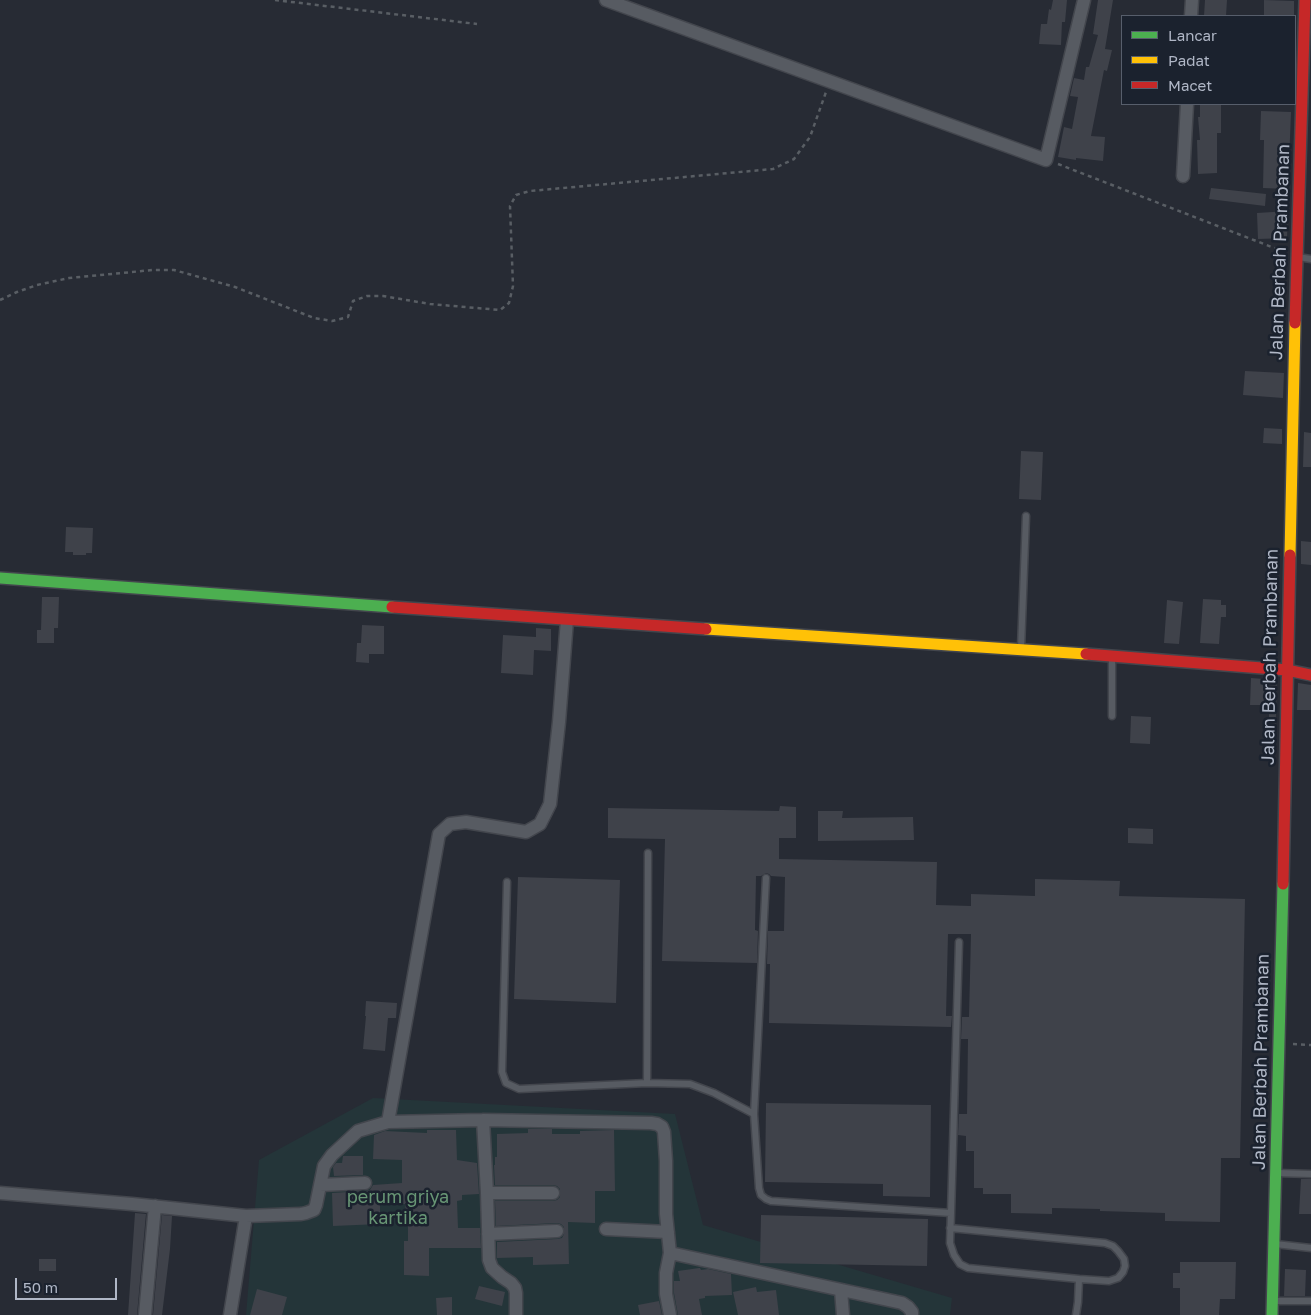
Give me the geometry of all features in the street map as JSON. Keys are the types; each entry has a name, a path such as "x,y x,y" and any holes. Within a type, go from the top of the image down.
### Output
{"street":[{"path":"606,0 1046,160 1084,0"},
{"path":"1191,15 1192,0"},
{"name":"Jalan Berbah Prambanan","path":"1272,1315 1297,256 1305,0"},
{"path":"1183,176 1186,105"},
{"path":"0,578 567,620 1021,649 1287,670 1311,675"},
{"path":"388,1122 439,834 450,824 466,822 526,832 540,824 550,804 567,620"},
{"path":"483,1120 489,1260 492,1268 515,1288 516,1315"},
{"path":"0,1193 246,1216 300,1214 314,1210 324,1166 332,1155 358,1131 388,1122 483,1120 651,1123 662,1127 666,1152 666,1214 670,1253 666,1274 666,1294 670,1315"},
{"path":"320,1185 366,1183"},
{"path":"487,1193 553,1193"},
{"path":"145,1315 154,1206"},
{"path":"230,1315 246,1216"},
{"path":"606,1229 668,1232"},
{"path":"488,1234 557,1231"},
{"path":"670,1253 902,1303 912,1312 912,1315"},
{"path":"841,1290 843,1315"}],"lane":[{"path":"1297,256 1311,260"},
{"path":"1021,649 1026,516"},
{"path":"1112,657 1112,716"},
{"path":"647,1082 648,853"},
{"path":"766,878 754,1114 759,1188 762,1195 766,1199 781,1201 951,1213"},
{"path":"507,882 502,1072 506,1083 519,1090 647,1082 690,1084 714,1093 754,1114"},
{"path":"950,1228 1105,1243 1113,1246 1124,1259 1124,1272 1118,1278 1109,1281 968,1268 960,1264 954,1255 950,1243 950,1228 959,942"},
{"path":"1276,1173 1311,1174"},
{"path":"1274,1243 1311,1248"},
{"path":"1076,1315 1079,1279"},
{"path":"1272,1301 1311,1301"}],"path":[{"path":"275,0 477,24"},
{"path":"0,300 37,285 70,278 153,270 174,270 235,287 314,318 332,321 348,317 354,301 366,296 383,296 430,304 500,310 509,302 514,286 510,206 516,195 530,191 773,170 794,159 810,137 830,81"},
{"path":"1046,160 1297,256"}],"green space":[{"name":"perum griya kartika","path":"373,1098 675,1114 703,1225 952,1298 950,1315 246,1315 259,1160"}],"building":[{"path":"1053,0 1067,0 1065,22 1062,22 1061,45 1039,44 1041,24 1047,24 1049,9 1051,10"},
{"path":"1098,0 1113,0 1105,49 1112,50 1107,71 1104,70 1091,136 1105,137 1103,161 1058,157 1064,127 1072,129 1078,97 1070,96 1074,78 1084,80 1086,67 1089,67 1098,35 1093,34"},
{"path":"1205,0 1227,0 1226,15 1204,15"},
{"path":"1264,0 1294,1 1294,15 1264,15"},
{"path":"1200,105 1221,105 1221,133 1217,133 1217,173 1198,174 1197,140 1200,140 1198,117 1200,117"},
{"path":"1261,111 1291,112 1288,189 1263,188 1264,140 1260,140"},
{"path":"1211,188 1266,194 1265,206 1209,199"},
{"path":"1288,211 1287,238 1258,239 1257,213"},
{"path":"1245,371 1284,373 1283,398 1243,395"},
{"path":"1264,428 1282,429 1282,444 1263,443"},
{"path":"1304,432 1311,433 1311,467 1303,467"},
{"path":"1021,451 1043,452 1041,500 1019,499"},
{"path":"66,527 93,528 92,553 73,555 73,552 65,552"},
{"path":"1301,541 1311,542 1311,565 1301,564"},
{"path":"42,597 59,597 58,628 54,628 54,643 37,643 37,630 41,630"},
{"path":"1203,599 1221,600 1221,605 1226,605 1226,617 1221,617 1219,644 1200,643"},
{"path":"1167,600 1183,602 1179,644 1164,643"},
{"path":"362,625 384,626 384,654 369,654 369,663 356,662 357,643 361,643"},
{"path":"536,628 551,629 551,651 534,650 533,675 501,673 503,635 536,637"},
{"path":"1251,678 1277,680 1275,745 1269,745 1269,705 1250,705"},
{"path":"1298,683 1311,685 1311,710 1297,710"},
{"path":"1131,716 1151,717 1150,744 1130,743"},
{"path":"780,806 796,807 796,838 779,838 779,859 937,862 936,905 971,906 971,894 1035,896 1035,879 1120,881 1119,896 1245,899 1240,1158 1221,1158 1220,1222 1165,1221 1165,1213 1100,1211 1100,1209 1052,1208 1052,1214 1011,1213 1011,1194 983,1194 983,1188 974,1188 974,1151 966,1151 966,1136 958,1135 959,1114 967,1114 968,1039 961,1039 962,1017 969,1017 971,934 948,934 946,1016 952,1016 951,1027 769,1023 770,964 767,964 768,931 784,931 785,877 771,876 766,873 756,876 755,930 758,931 757,963 662,961 665,839 608,838 608,808 779,811"},
{"path":"818,811 843,811 842,818 913,817 914,840 818,841"},
{"path":"1128,828 1153,829 1153,844 1128,843"},
{"path":"518,877 620,880 616,1003 514,999"},
{"path":"366,1001 397,1003 396,1018 388,1018 385,1051 363,1049"},
{"path":"766,1103 931,1105 930,1197 883,1196 883,1184 765,1182"},
{"path":"528,1129 552,1129 552,1134 580,1134 580,1131 614,1130 615,1191 595,1191 595,1223 568,1222 569,1264 533,1265 533,1257 497,1258 497,1242 557,1239 562,1238 564,1234 564,1227 557,1223 496,1226 495,1201 553,1201 560,1197 560,1189 553,1185 495,1185 494,1165 495,1157 497,1157 497,1134 528,1133"},
{"path":"427,1130 456,1130 457,1160 477,1163 479,1194 462,1195 462,1200 457,1201 458,1228 480,1228 481,1248 429,1248 429,1276 404,1275 404,1241 408,1241 405,1204 380,1205 380,1224 333,1226 332,1193 365,1191 370,1190 373,1185 402,1183 402,1160 373,1159 374,1135 385,1131 427,1133"},
{"path":"343,1156 363,1156 363,1175 334,1176 333,1167 336,1163 342,1163"},
{"path":"1301,1179 1311,1179 1311,1214 1299,1214"},
{"path":"135,1213 146,1214 137,1315 128,1315"},
{"path":"162,1215 172,1216 170,1249 162,1315 153,1315"},
{"path":"761,1215 928,1219 927,1266 760,1263"},
{"path":"39,1259 56,1259 56,1271 39,1271"},
{"path":"1180,1262 1236,1262 1235,1299 1220,1299 1219,1315 1180,1315 1180,1288 1173,1288 1173,1273 1180,1273"},
{"path":"700,1268 701,1270 708,1269 731,1274 732,1295 705,1296 705,1298 699,1299 702,1315 678,1315 674,1281 680,1281 678,1271"},
{"path":"1285,1269 1306,1270 1305,1296 1284,1296"},
{"path":"479,1286 505,1292 502,1306 475,1299"},
{"path":"756,1287 757,1292 776,1290 779,1315 738,1315 733,1292"},
{"path":"257,1289 287,1297 282,1315 250,1315"},
{"path":"452,1297 452,1315 437,1315 436,1298"},
{"path":"659,1301 662,1315 640,1315 638,1305"}],"traffic: fast":[{"path":"0,578 392,607"},
{"path":"1272,1315 1283,884"}],"traffic: slow":[{"path":"1290,555 1295,323"},
{"path":"706,629 1086,654"}],"traffic: jam":[{"path":"1295,323 1305,0"},
{"path":"1283,884 1290,555"},
{"path":"392,607 706,629"},
{"path":"1086,654 1287,670 1311,675"}]}
